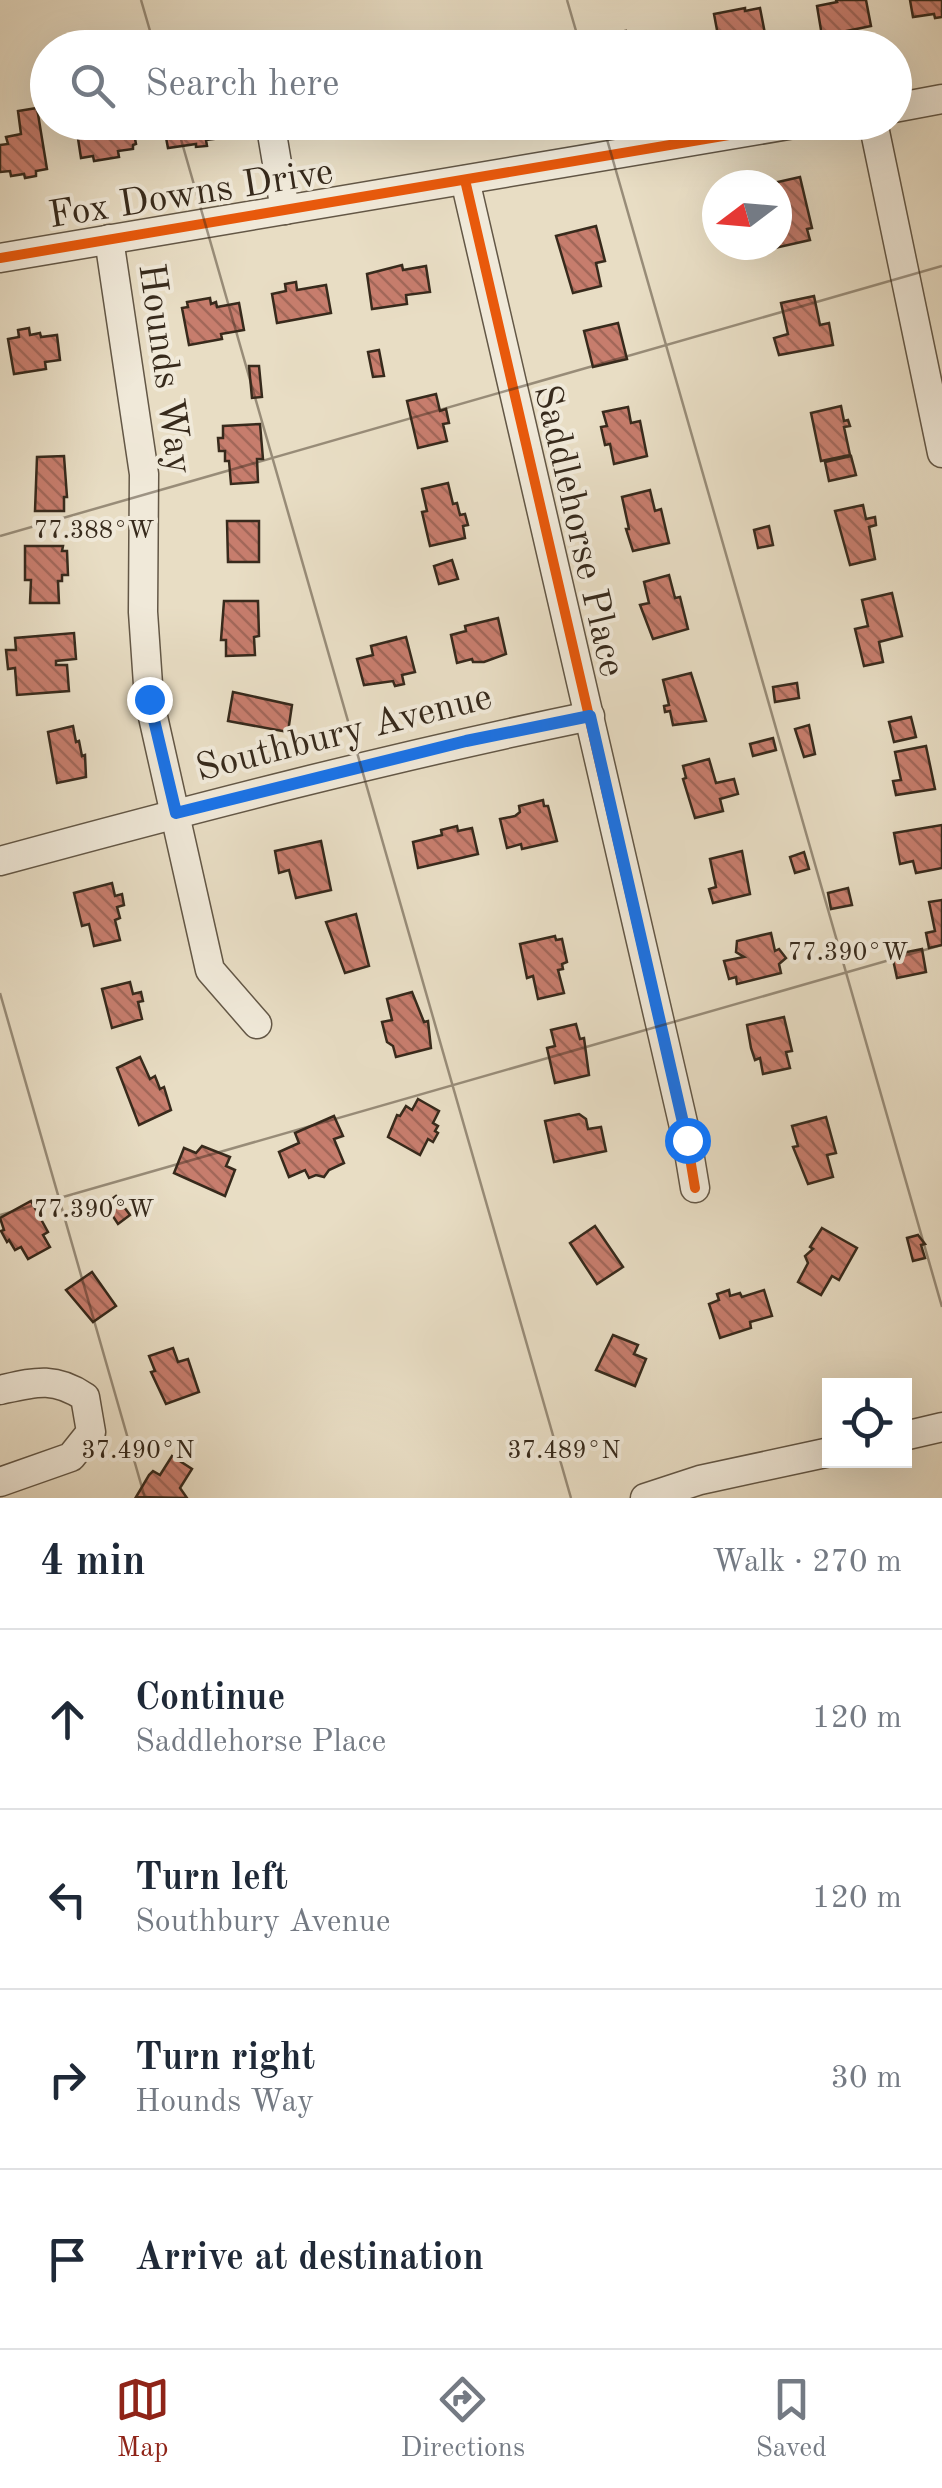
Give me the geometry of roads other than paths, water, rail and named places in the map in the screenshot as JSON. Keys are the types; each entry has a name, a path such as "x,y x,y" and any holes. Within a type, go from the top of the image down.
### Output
{"street":[{"path":"912,105 942,100"},
{"path":"273,140 285,210"},
{"name":"Fox Downs Drive","path":"0,258 700,140"},
{"path":"877,140 942,453"},
{"name":"Saddlehorse Place","path":"466,180 683,1121 695,1188"},
{"name":"Hounds Way","path":"108,239 144,474 143,612 149,699 210,970 256,1024"},
{"name":"Southbury Avenue","path":"0,861 466,741 590,716"},
{"path":"0,1390 36,1382 65,1384 84,1398 90,1432 71,1457 0,1482"},
{"path":"912,1434 942,1427"},
{"path":"644,1498 700,1480 822,1454"}]}
